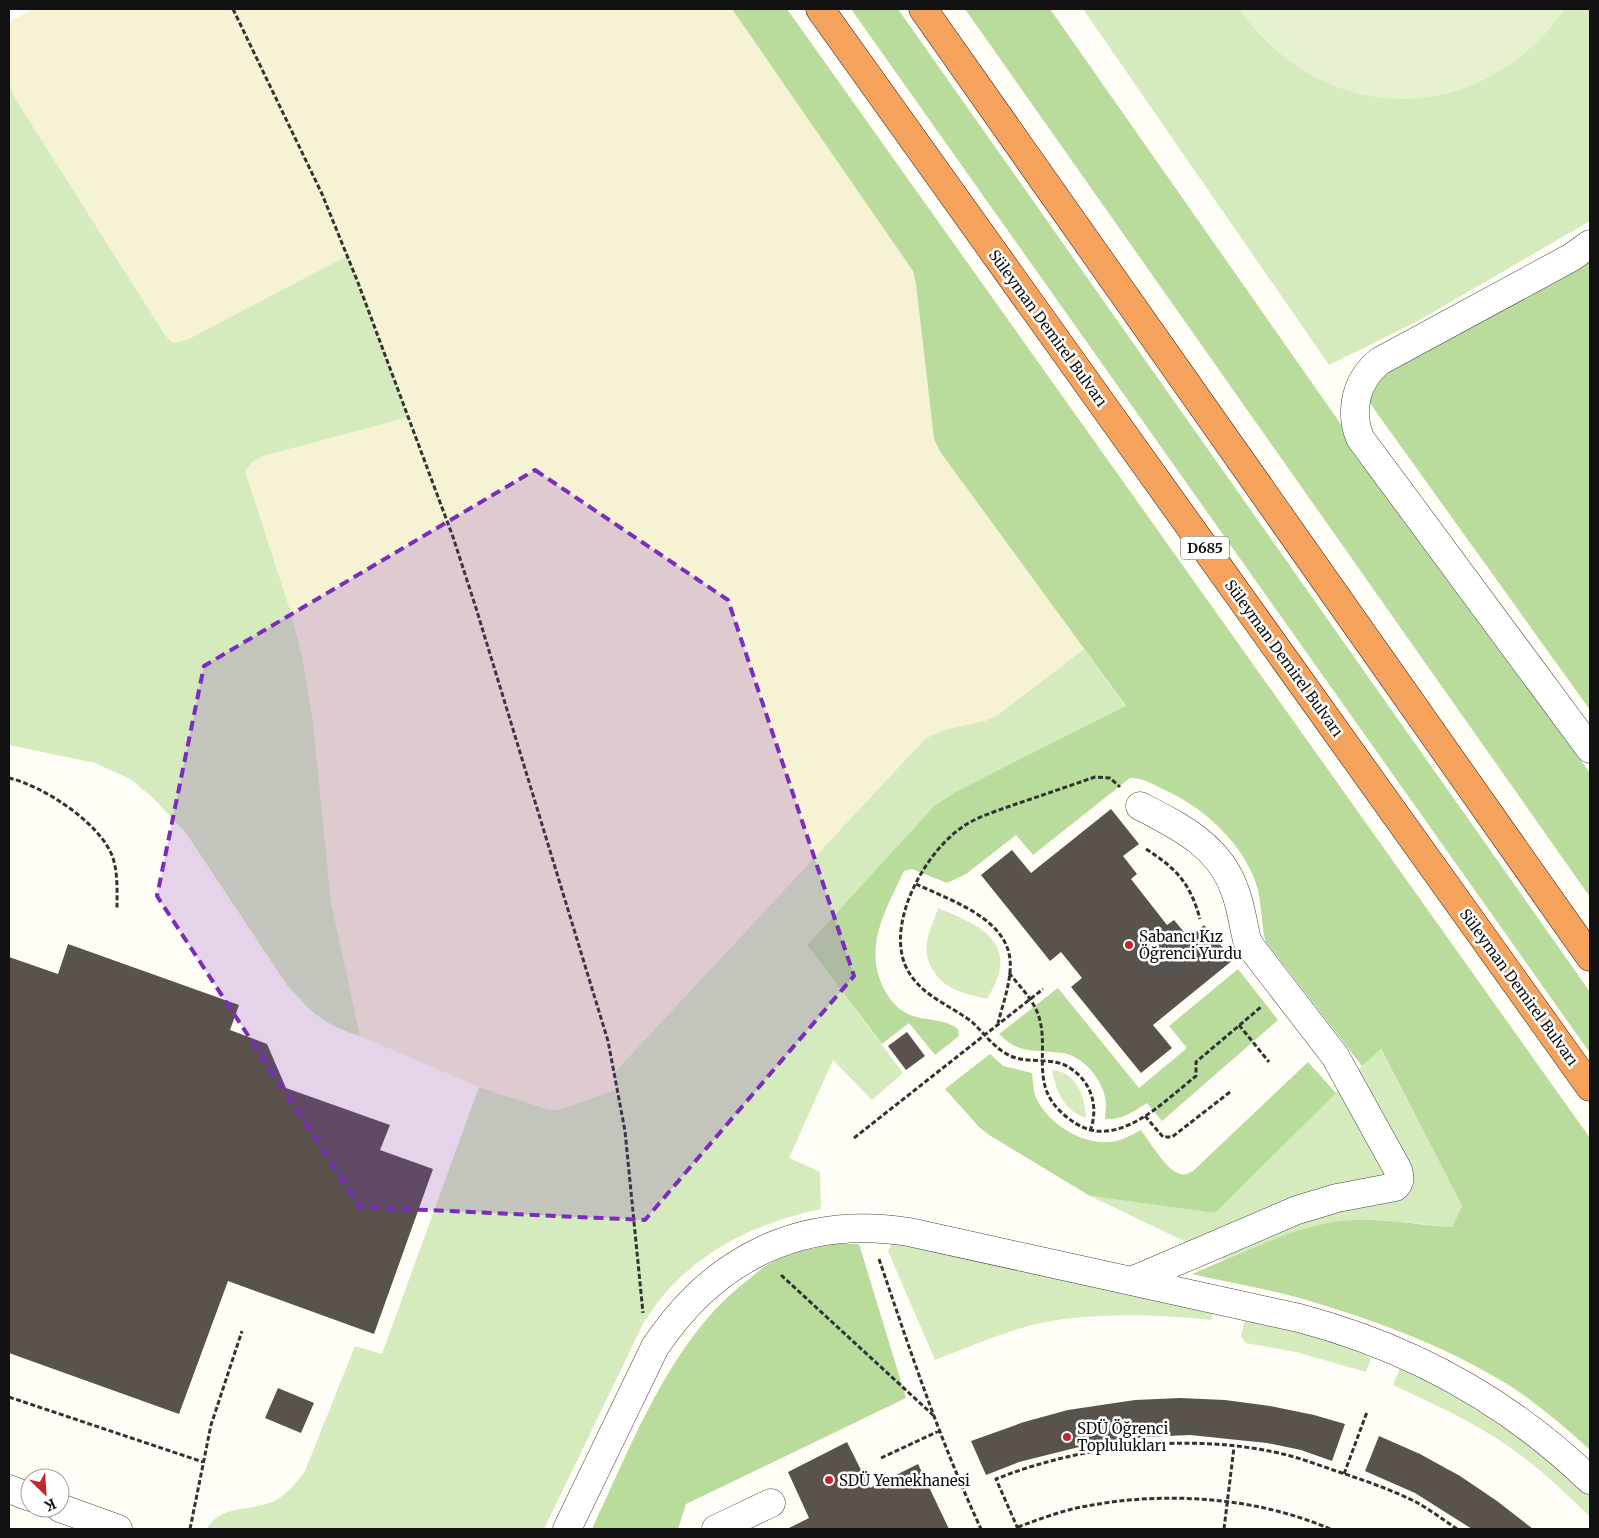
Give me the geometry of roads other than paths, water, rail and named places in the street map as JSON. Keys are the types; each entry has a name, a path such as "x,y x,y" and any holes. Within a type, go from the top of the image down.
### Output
{"highway":[{"name":"Süleyman Demirel Bulvarı","path":"820,9 1590,1087"},
{"path":"923,9 1590,957"}],"street":[{"path":"1590,244 1572,257 1373,366 1363,380 1357,396 1355,413 1360,438 1590,749"},
{"path":"1131,1281 1297,1210 1337,1198 1396,1187 1400,1177 1398,1170 1334,1056 1260,960 1247,940 1236,891 1222,864 1212,852 1183,828 1140,806"},
{"path":"567,1529 648,1360 664,1334 694,1297 717,1277 757,1252 801,1236 832,1230 868,1228 909,1232 1299,1318 1350,1333 1392,1349 1449,1376 1495,1404 1538,1435 1590,1480"},
{"path":"716,1529 771,1503"},
{"path":"70,1512 118,1529"}],"place":[{"name":"Sabancı Kız Öğrenci Yurdu","path":"1129,945"},
{"name":"SDÜ Öğrenci Toplulukları","path":"1067,1437"},
{"name":"SDÜ Yemekhanesi","path":"829,1480"}]}
